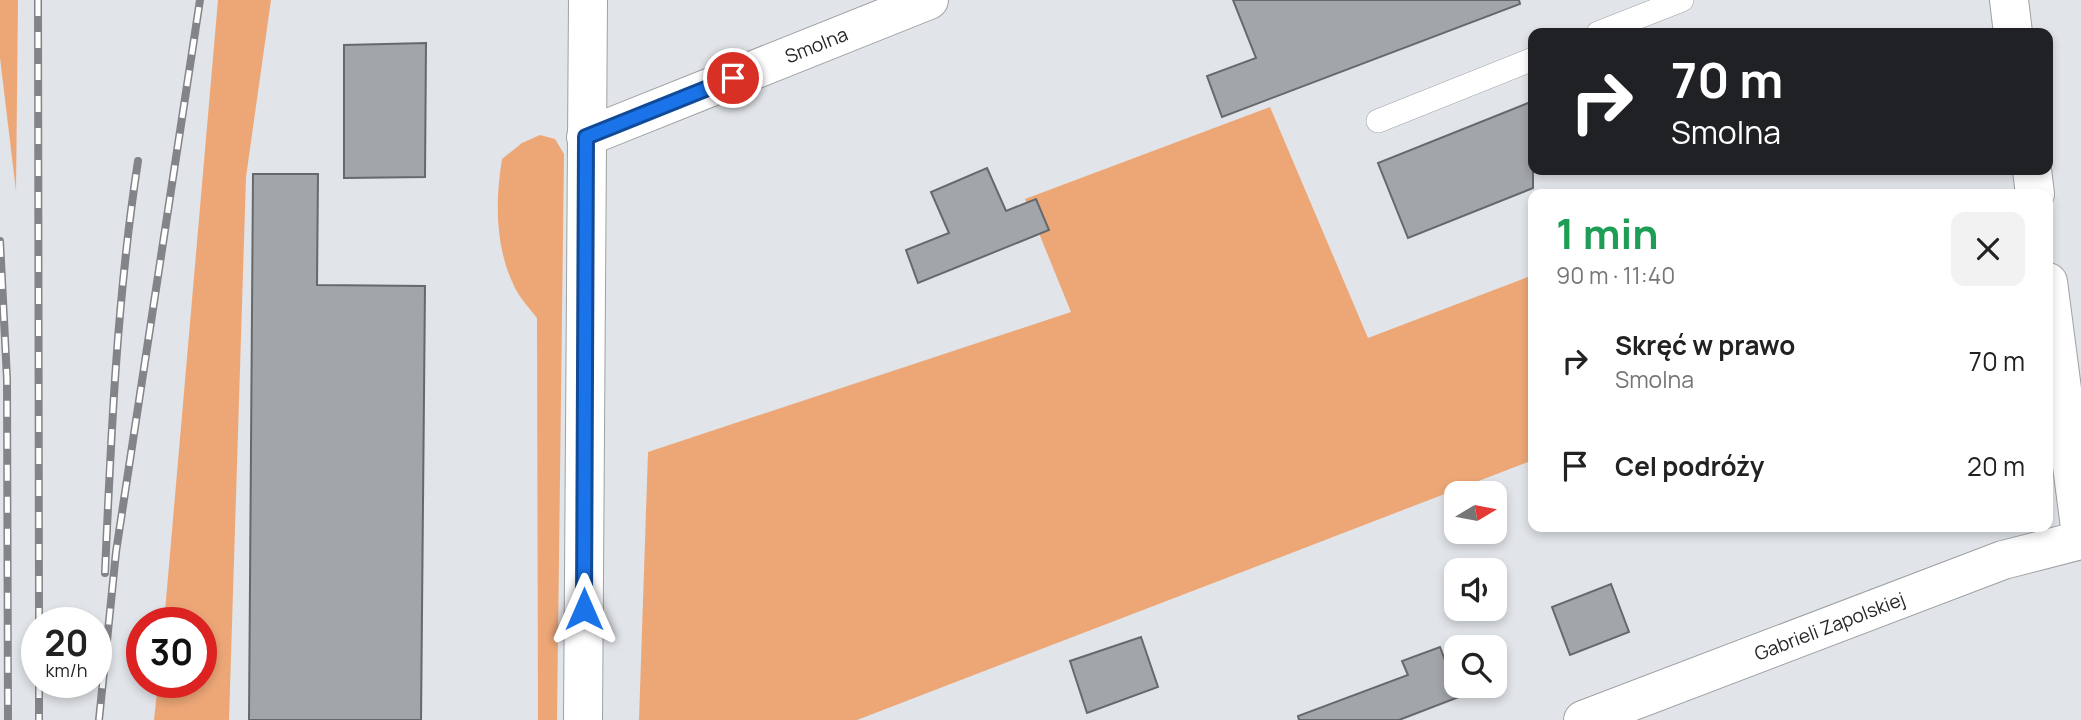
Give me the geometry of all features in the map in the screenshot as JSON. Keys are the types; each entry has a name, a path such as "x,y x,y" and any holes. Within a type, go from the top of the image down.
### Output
{"street":[{"path":"583,720 588,0"},
{"name":"Smolna","path":"586,137 929,0"},
{"path":"2009,0 2012,28"},
{"path":"2053,321 2081,538"},
{"name":"Gabrieli Zapolskiej","path":"1583,720 2003,560 2081,538"}],"lane":[{"path":"1611,28 1682,0"},
{"path":"1378,121 1528,61"}],"shaded area":[{"path":"0,0 18,0 16,191 0,58"},
{"path":"218,0 271,0 246,177 229,720 154,720 156,698 217,698 217,607 165,607"},
{"path":"1270,107 1368,338 1528,277 1528,462 1478,481 1444,481 1444,494 857,720 639,720 648,452 1071,312 1025,199"},
{"path":"540,135 555,139 564,154 557,720 538,720 537,318 517,292 508,273 498,225 502,159 522,143"}],"building":[{"path":"1233,0 1519,0 1520,4 1222,117 1207,76 1256,58"},
{"path":"426,43 425,177 344,178 344,45"},
{"path":"1528,103 1528,175 1533,175 1533,188 1408,238 1378,163"},
{"path":"987,168 1006,211 1036,199 1049,230 918,283 906,250 949,233 931,192"},
{"path":"253,174 318,174 317,285 425,286 421,720 249,720"},
{"path":"1611,584 1629,632 1570,655 1552,607"},
{"path":"1141,637 1158,687 1087,713 1070,661"},
{"path":"1440,647 1444,658 1444,698 1456,698 1399,720 1299,720 1298,716 1408,675 1402,661"}],"railway":[{"path":"38,0 39,607"},
{"path":"99,720 116,552 200,0"},
{"path":"105,573 120,315 138,161"},
{"path":"0,241 7,379 8,720"},
{"path":"39,698 39,720"}],"route":[{"path":"584,609 586,137 733,78"}]}
